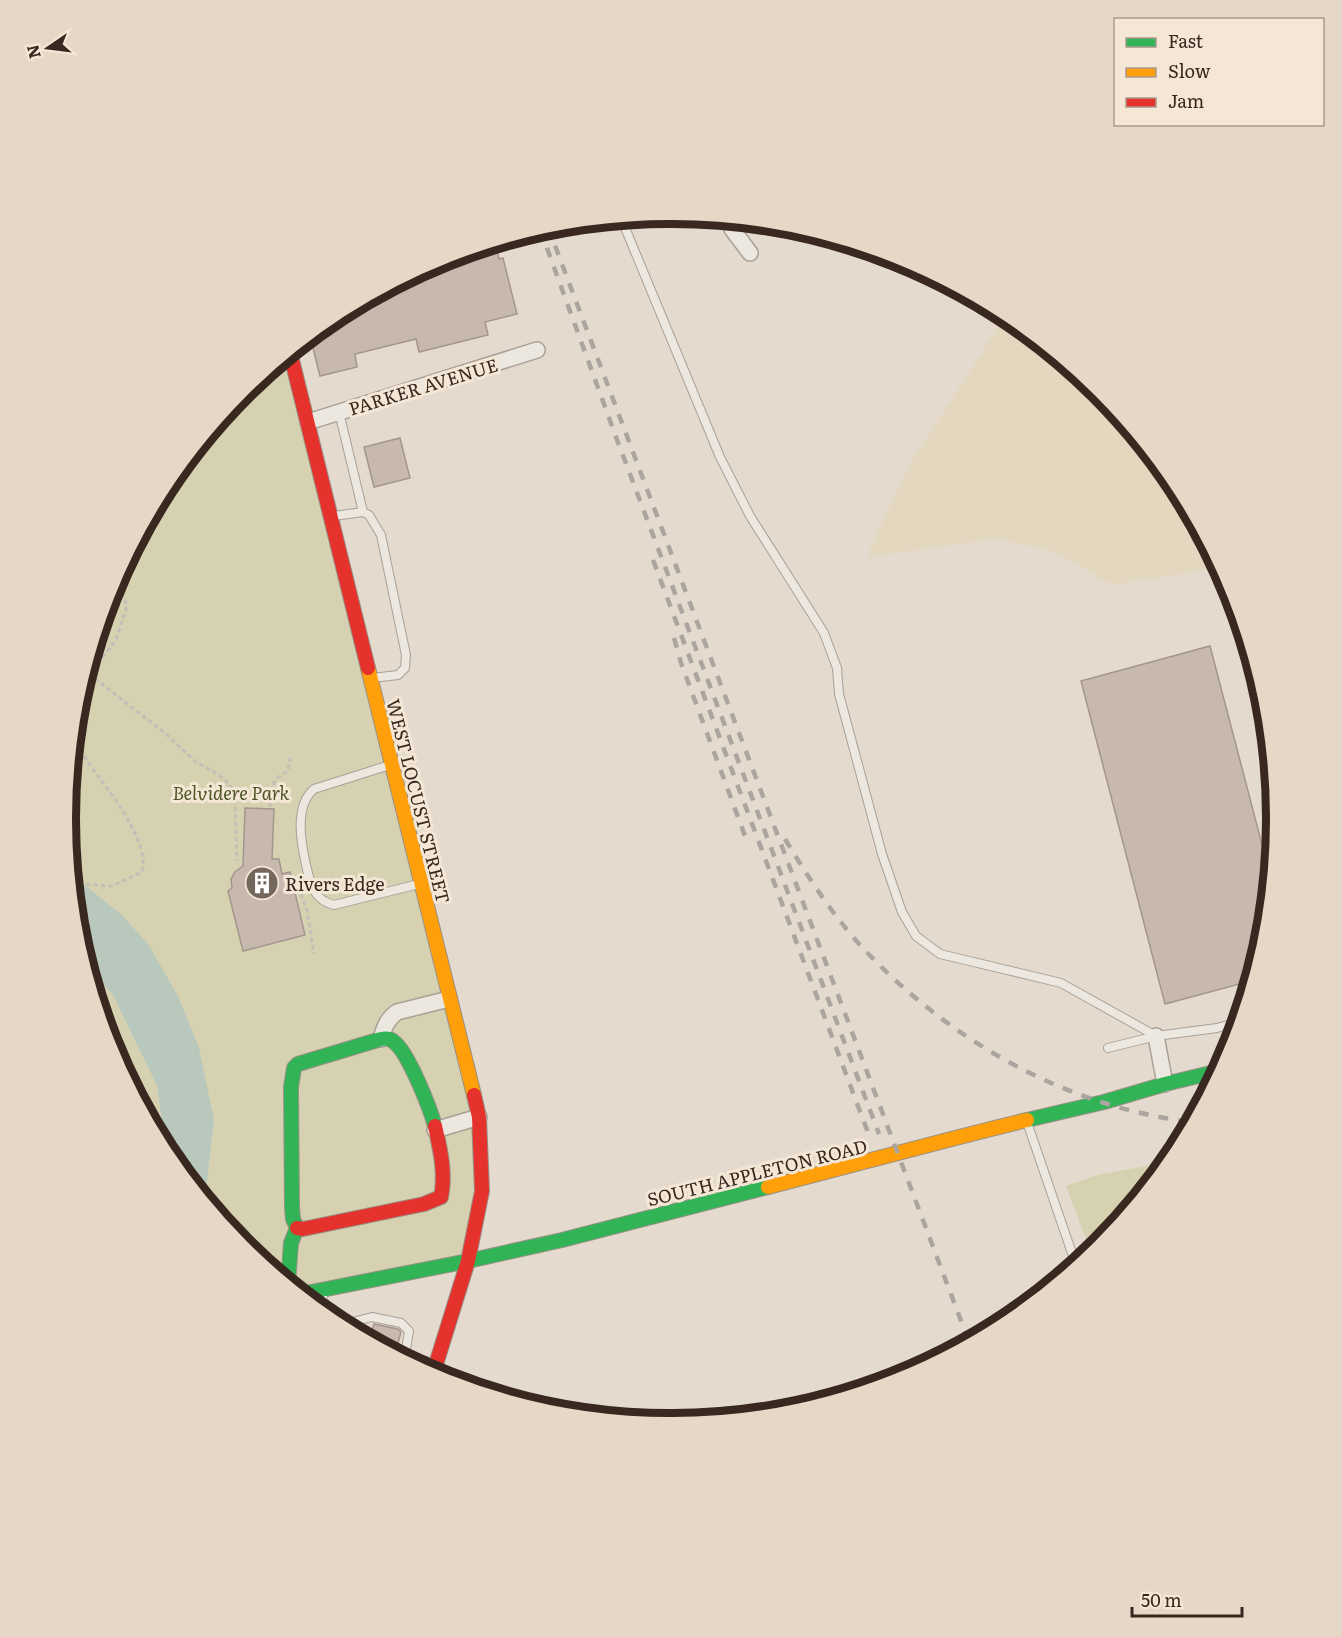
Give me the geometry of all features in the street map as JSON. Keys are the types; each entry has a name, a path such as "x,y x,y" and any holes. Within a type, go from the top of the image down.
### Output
{"street":[{"path":"731,227 750,253"},
{"name":"PARKER AVENUE","path":"308,422 537,350"},
{"name":"WEST LOCUST STREET","path":"292,361 479,1117 482,1191 468,1261 435,1365"},
{"path":"381,1039 384,1027 397,1012 449,999"},
{"path":"1156,1036 1165,1084"},
{"path":"289,1273 291,1243 297,1228 293,1219 292,1207 291,1088 294,1068 298,1064 381,1039 393,1040 402,1051 429,1107 444,1183 441,1197 413,1206 303,1229 297,1228"},
{"name":"SOUTH APPLETON ROAD","path":"312,1292 562,1240 1207,1074"},
{"path":"435,1130 479,1117"}],"lane":[{"path":"624,226 720,458 750,516 824,633 837,668 839,694 882,855 902,912 916,936 940,954 1061,983 1156,1036"},
{"path":"339,412 363,512"},
{"path":"331,516 363,512 369,515 381,535 406,655 405,668 398,675 370,678"},
{"path":"392,764 330,783 308,794 301,819 302,842 310,879 315,891 328,904 334,905 421,884"},
{"path":"1108,1048 1156,1036 1228,1025"},
{"path":"1027,1120 1073,1256"},
{"path":"323,1290 323,1300"},
{"path":"355,1322 372,1317 401,1323 409,1331 406,1349 398,1343"}],"path":[{"path":"97,663 116,640 127,606 122,591"},
{"path":"94,678 166,734 196,762 218,774 229,784 235,801 237,861"},
{"path":"81,751 123,812 137,837 143,856 142,872 112,886 81,883"},
{"path":"270,807 274,782 281,774 288,771 290,759"},
{"path":"301,894 307,910 314,954"}],"shaded area":[{"path":"1000,324 1063,372 1118,427 1165,488 1186,521 1210,568 1112,585 1055,552 997,539 868,557 909,465"},
{"path":"81,882 121,914 148,944 178,996 199,1048 214,1120 206,1189 162,1126 157,1086 113,995 99,978 97,972 88,934"}],"green space":[{"name":"Belvidere Park","path":"292,361 479,1117 468,1261 311,1291 251,1239 206,1189 214,1120 82,891 76,819 82,741 88,703 108,627 122,591 156,521 199,457 224,427 251,398"},
{"path":"99,978 113,995 157,1086 162,1126 122,1046"},
{"path":"1154,1165 1118,1210 1087,1243 1066,1186 1097,1175"}],"building":[{"path":"497,251 499,259 503,258 517,314 485,322 488,335 419,352 416,339 355,354 357,367 320,376 312,345 341,324 408,285 443,269"},
{"path":"400,438 410,478 374,487 364,447"},
{"path":"1210,646 1264,853 1254,934 1242,983 1165,1004 1081,681"},
{"name":"Rivers Edge","path":"245,808 274,809 272,859 279,859 282,874 290,872 305,935 243,951 228,891 232,888 231,879 235,872 243,866"},
{"path":"374,1324 398,1329 401,1332 397,1346 375,1334 372,1330"}],"railway":[{"path":"551,236 966,1334"},
{"path":"543,238 879,1134"},
{"path":"653,560 870,1138"},
{"path":"674,638 681,663 745,836"},
{"path":"785,839 821,895 861,946 931,1011 970,1039 1054,1084 1099,1101 1145,1114 1183,1120"}],"traffic: fast":[{"path":"289,1273 291,1243 297,1228 293,1219 292,1207 291,1087 294,1068 298,1064 381,1039 389,1039 400,1048 412,1068 435,1126"},
{"path":"1027,1120 1207,1074"},
{"path":"312,1292 562,1240 768,1187"}],"traffic: slow":[{"path":"368,668 474,1095"},
{"path":"768,1187 1027,1120"}],"traffic: jam":[{"path":"292,361 368,668"},
{"path":"436,1365 468,1261 482,1191 479,1117 474,1095"},
{"path":"297,1228 303,1229 424,1204 441,1197 443,1170 435,1126"}],"place":[{"name":"Rivers Edge","path":"262,883"}]}
